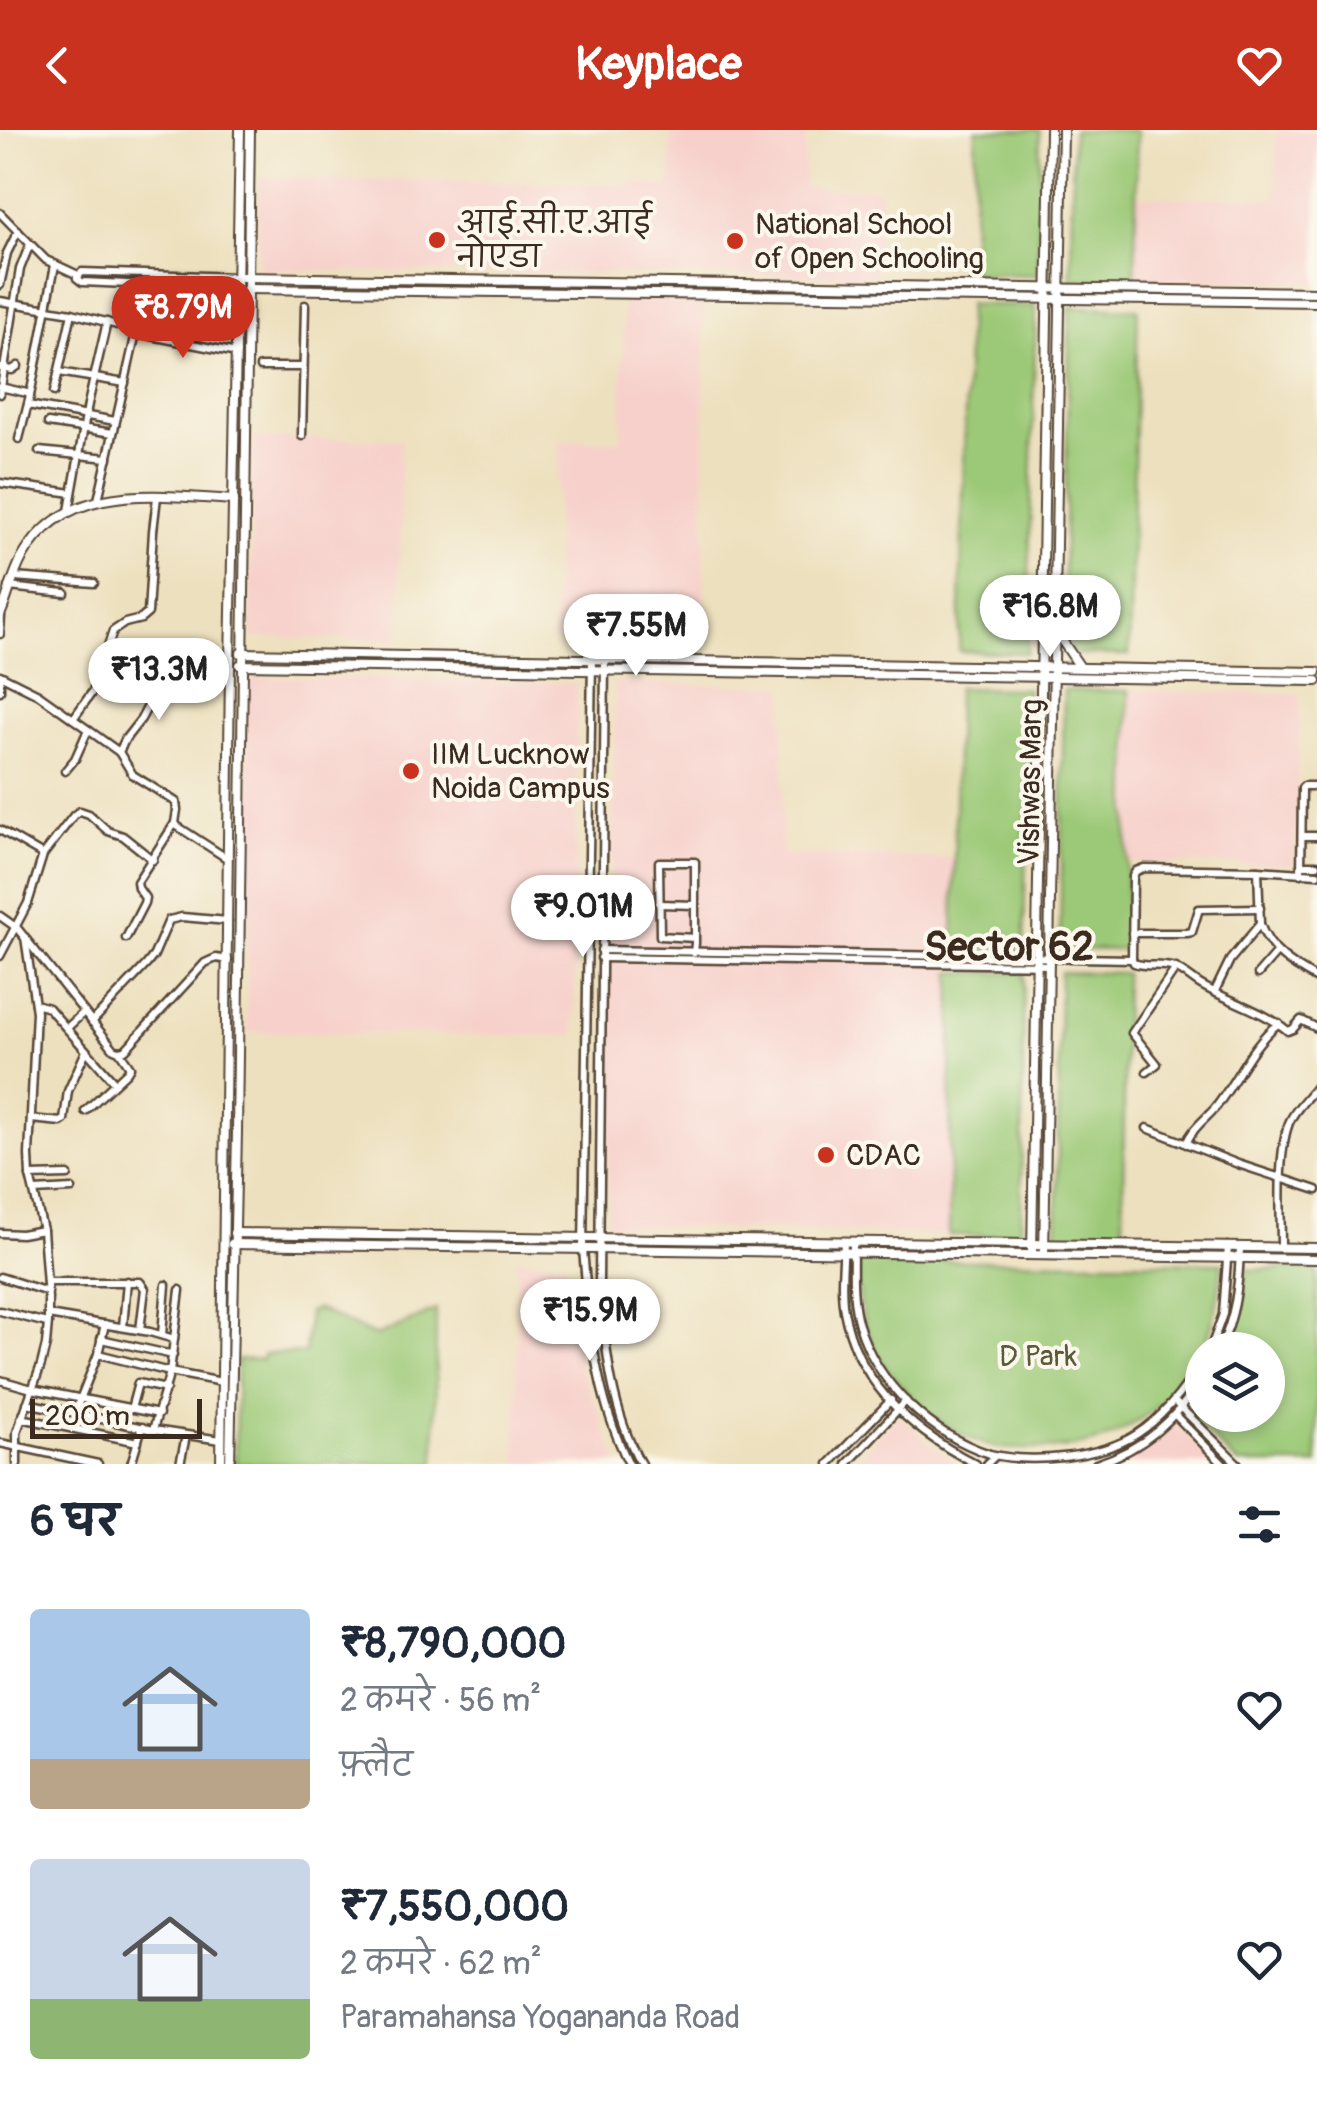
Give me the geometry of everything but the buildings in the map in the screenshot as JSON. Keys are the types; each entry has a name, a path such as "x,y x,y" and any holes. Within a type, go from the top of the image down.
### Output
{"street":[{"path":"220,1464 230,1244 235,1233 243,665 240,130"},
{"path":"243,277 250,130"},
{"name":"Vishwas Marg","path":"1032,1256 1050,130"},
{"name":"Vishwas Marg","path":"1044,1256 1063,130"},
{"path":"0,213 30,244 82,282 243,289 1317,292"},
{"path":"0,285 7,253 18,231"},
{"path":"30,244 22,260 0,389 115,422"},
{"path":"19,439 56,265"},
{"path":"78,276 82,272 1048,293"},
{"path":"230,1464 230,1244 224,1233 230,665 237,353 243,289"},
{"path":"1060,293 1317,302"},
{"path":"0,301 72,313 136,332 237,353"},
{"path":"302,436 305,305"},
{"path":"54,392 72,313"},
{"path":"70,512 107,322"},
{"path":"98,500 136,332"},
{"path":"2,368 12,370 18,366"},
{"path":"260,367 303,367"},
{"path":"59,372 124,383"},
{"path":"48,423 113,432"},
{"path":"39,452 108,458"},
{"path":"0,482 72,493"},
{"path":"0,634 10,587 31,543 70,512 98,500 139,496 234,500"},
{"path":"72,719 93,691 112,632 148,613 157,496"},
{"path":"14,576 94,584"},
{"path":"10,587 65,593"},
{"path":"1055,630 1080,668"},
{"path":"231,652 1042,672"},
{"path":"592,659 583,1249 596,1366 629,1464"},
{"path":"606,660 598,1282 609,1368 621,1417 641,1464"},
{"path":"230,665 1054,672 1317,681"},
{"path":"1054,672 1080,668 1317,672"},
{"path":"118,752 164,676"},
{"path":"0,691 0,678 38,694 118,752 132,775 176,802 175,824 137,882 145,898 126,938"},
{"path":"65,771 88,730"},
{"path":"1302,870 1302,786 1317,786"},
{"path":"0,956 28,903 43,855 74,815 89,814 108,832 123,836 152,860"},
{"path":"175,824 229,859 240,860"},
{"path":"0,830 43,855"},
{"path":"1302,836 1317,836"},
{"path":"694,956 695,938 695,862 659,862 660,936 695,938"},
{"path":"1302,870 1317,865"},
{"path":"1317,874 1302,870 1144,868 1132,876 1134,964 1176,968 1288,1031 1301,1020 1317,1028"},
{"path":"1258,870 1263,933 1289,964 1317,978"},
{"path":"659,904 695,905"},
{"path":"1132,933 1187,934 1192,932 1197,912 1203,908 1260,908"},
{"path":"0,916 17,928 114,1049 120,1051 205,962 216,958 228,960"},
{"path":"92,1022 154,955 169,920 182,917 228,921"},
{"path":"1215,992 1230,960 1260,924"},
{"path":"18,1464 21,1418 42,1365 48,1319 43,1230 28,1155 36,1004 25,937"},
{"path":"1258,974 1277,952"},
{"path":"601,954 1132,959"},
{"path":"1148,1072 1157,1064 1132,1033 1176,968"},
{"path":"36,1004 49,1008 114,1083"},
{"path":"67,1028 84,1012"},
{"path":"1186,1144 1191,1132 1212,1112 1263,1038 1279,1024"},
{"path":"31,1120 64,1120 68,1091 86,1051"},
{"path":"85,1111 129,1070 120,1051"},
{"path":"1281,1248 1285,1142 1300,1104 1317,1085"},
{"path":"1146,1128 1317,1190"},
{"path":"30,1176 68,1174"},
{"path":"34,1191 72,1189"},
{"path":"0,1233 43,1230"},
{"path":"224,1233 1317,1248"},
{"path":"848,1242 855,1306 872,1355 920,1416 992,1455 1035,1462 1087,1461 1136,1448 1167,1424 1185,1402"},
{"path":"230,1244 1317,1260"},
{"path":"1216,1332 1223,1314 1228,1246"},
{"path":"1227,1332 1236,1302 1240,1246"},
{"path":"848,1253 842,1285 850,1336 890,1402 926,1436 976,1464 992,1455"},
{"path":"0,1278 48,1292"},
{"path":"124,1327 128,1281"},
{"path":"47,1282 136,1281 144,1285 140,1330"},
{"path":"162,1335 166,1285"},
{"path":"153,1430 170,1372 180,1290"},
{"path":"0,1311 124,1327 175,1339"},
{"path":"75,1413 105,1324"},
{"path":"102,1339 173,1355"},
{"path":"98,1354 222,1382"},
{"path":"0,1380 158,1414"},
{"path":"132,1409 138,1383 166,1389"},
{"path":"1087,1461 1137,1434 1174,1402 1185,1386"},
{"path":"830,1464 899,1393"},
{"path":"846,1464 906,1401"},
{"path":"1174,1402 1238,1464"},
{"path":"27,1403 221,1440"},
{"path":"1167,1409 1223,1464"},
{"path":"21,1418 138,1442"},
{"path":"131,1464 142,1427"},
{"path":"180,1464 186,1436"},
{"path":"0,1443 98,1464"},
{"path":"987,1464 992,1455"}],"shaded area":[{"path":"671,130 805,130 804,188 881,189 876,276 258,270 259,178 670,185"},
{"path":"1276,130 1317,130 1317,283 1135,280 1136,196 1275,199"},
{"path":"624,298 704,300 704,648 553,641 559,441 621,441"},
{"path":"252,438 401,440 399,640 251,637"},
{"path":"248,677 577,683 574,1036 247,1032"},
{"path":"615,682 784,686 782,855 954,859 949,1235 608,1225"},
{"path":"1129,691 1300,694 1295,865 1127,862"},
{"path":"517,1259 565,1263 579,1367 619,1464 516,1464"},
{"path":"899,1415 941,1454 961,1464 852,1464"},
{"path":"1175,1424 1215,1464 1114,1464 1141,1451"}],"green space":[{"path":"976,130 1040,130 1038,275 971,274"},
{"path":"1073,130 1137,130 1135,280 1071,280"},
{"path":"968,304 1036,306 1027,653 959,651"},
{"path":"1070,307 1138,309 1129,655 1062,654"},
{"path":"957,688 1028,689 1024,950 953,949"},
{"path":"1064,690 1129,691 1126,950 1060,949"},
{"path":"952,972 1024,973 1021,1236 949,1235"},
{"path":"1060,972 1125,973 1123,1236 1057,1235"},
{"name":"D Park","path":"858,1260 1222,1263 1209,1332 1185,1332 1185,1376 1170,1394 1140,1420 1105,1438 1048,1449 983,1444 929,1413 897,1381 876,1351 863,1318"},
{"path":"1317,1268 1317,1464 1238,1464 1206,1432 1285,1432 1285,1332 1231,1332 1246,1270"},
{"path":"317,1309 376,1336 436,1310 435,1464 235,1464 237,1360 263,1359 263,1354 305,1353 309,1312"}],"place":[{"name":"आई.सी.ए.आई नोएडा","path":"437,240"},
{"name":"National School of Open Schooling","path":"735,241"},
{"name":"IIM Lucknow Noida Campus","path":"411,771"},
{"name":"CDAC","path":"826,1155"}],"district":[{"name":"Sector 62","path":"1009,946"}]}
